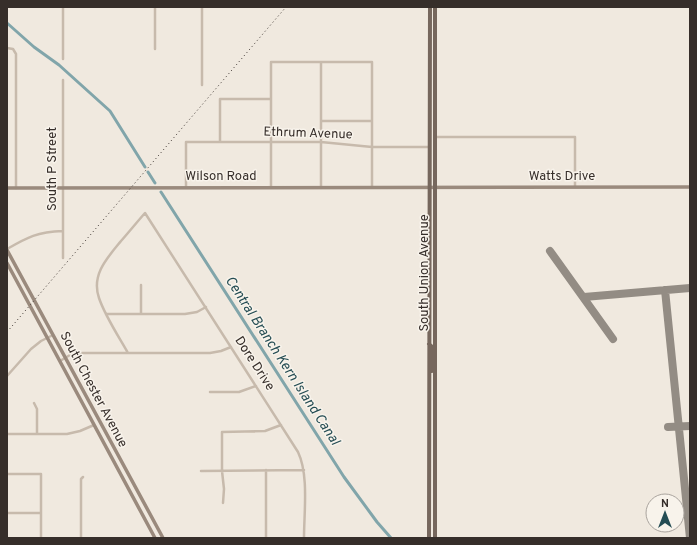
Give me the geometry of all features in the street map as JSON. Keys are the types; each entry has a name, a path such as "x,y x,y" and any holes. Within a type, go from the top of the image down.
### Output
{"main road":[{"name":"South Union Avenue","path":"429,538 430,7"},
{"name":"South Union Avenue","path":"435,7 435,538"},
{"path":"430,14 432,17 432,37 435,39"},
{"path":"430,41 432,45 432,68 435,72"},
{"path":"429,282 435,282"},
{"path":"429,344 432,347 432,370 435,372"},
{"path":"429,384 432,392 432,412 435,416"},
{"path":"429,463 435,463"}],"street":[{"path":"63,7 63,59"},
{"path":"155,7 155,49"},
{"path":"202,7 202,85"},
{"path":"7,48 15,51 16,188"},
{"path":"271,187 271,62 372,62 372,187"},
{"path":"321,62 321,187"},
{"name":"South P Street","path":"63,80 63,258"},
{"path":"220,142 220,99 271,99"},
{"path":"321,122 372,121"},
{"path":"435,137 575,137 575,187"},
{"name":"Ethrum Avenue","path":"186,188 186,142 321,142 372,147 429,146"},
{"name":"Wilson Road","path":"7,188 435,187"},
{"name":"Watts Drive","path":"435,187 690,187"},
{"name":"Dore Drive","path":"107,314 101,304 98,293 97,281 100,270 105,260 145,213 298,452 304,470 304,538"},
{"path":"7,250 26,238 37,234 50,231 63,231"},
{"name":"South Chester Avenue","path":"7,250 163,538"},
{"name":"South Chester Avenue","path":"7,263 155,538"},
{"path":"140,284 141,314"},
{"path":"128,353 107,314 185,314 197,312 206,307"},
{"path":"7,376 31,349 41,341 53,335"},
{"path":"60,361 70,355 80,354 210,353 231,347"},
{"path":"210,392 239,392 256,386"},
{"path":"34,404 36,409 37,434"},
{"path":"7,434 74,433 94,425"},
{"path":"223,503 222,432 265,431 281,425"},
{"path":"266,470 266,538"},
{"path":"201,471 304,470"},
{"path":"7,474 41,474 41,538"},
{"path":"81,538 81,479 83,477"},
{"path":"7,513 41,513"}],"waterway":[{"name":"Central Branch Kern Island Canal","path":"7,23 34,47 59,65 110,111 145,167"},
{"name":"Central Branch Kern Island Canal","path":"148,172 155,183"},
{"name":"Central Branch Kern Island Canal","path":"161,192 344,477 377,522 391,538"}],"taxiway":[{"path":"550,251 613,339"},
{"path":"584,297 690,288"},
{"path":"665,290 690,538"},
{"path":"668,427 690,426"}],"railway":[{"path":"7,332 286,7"}]}
